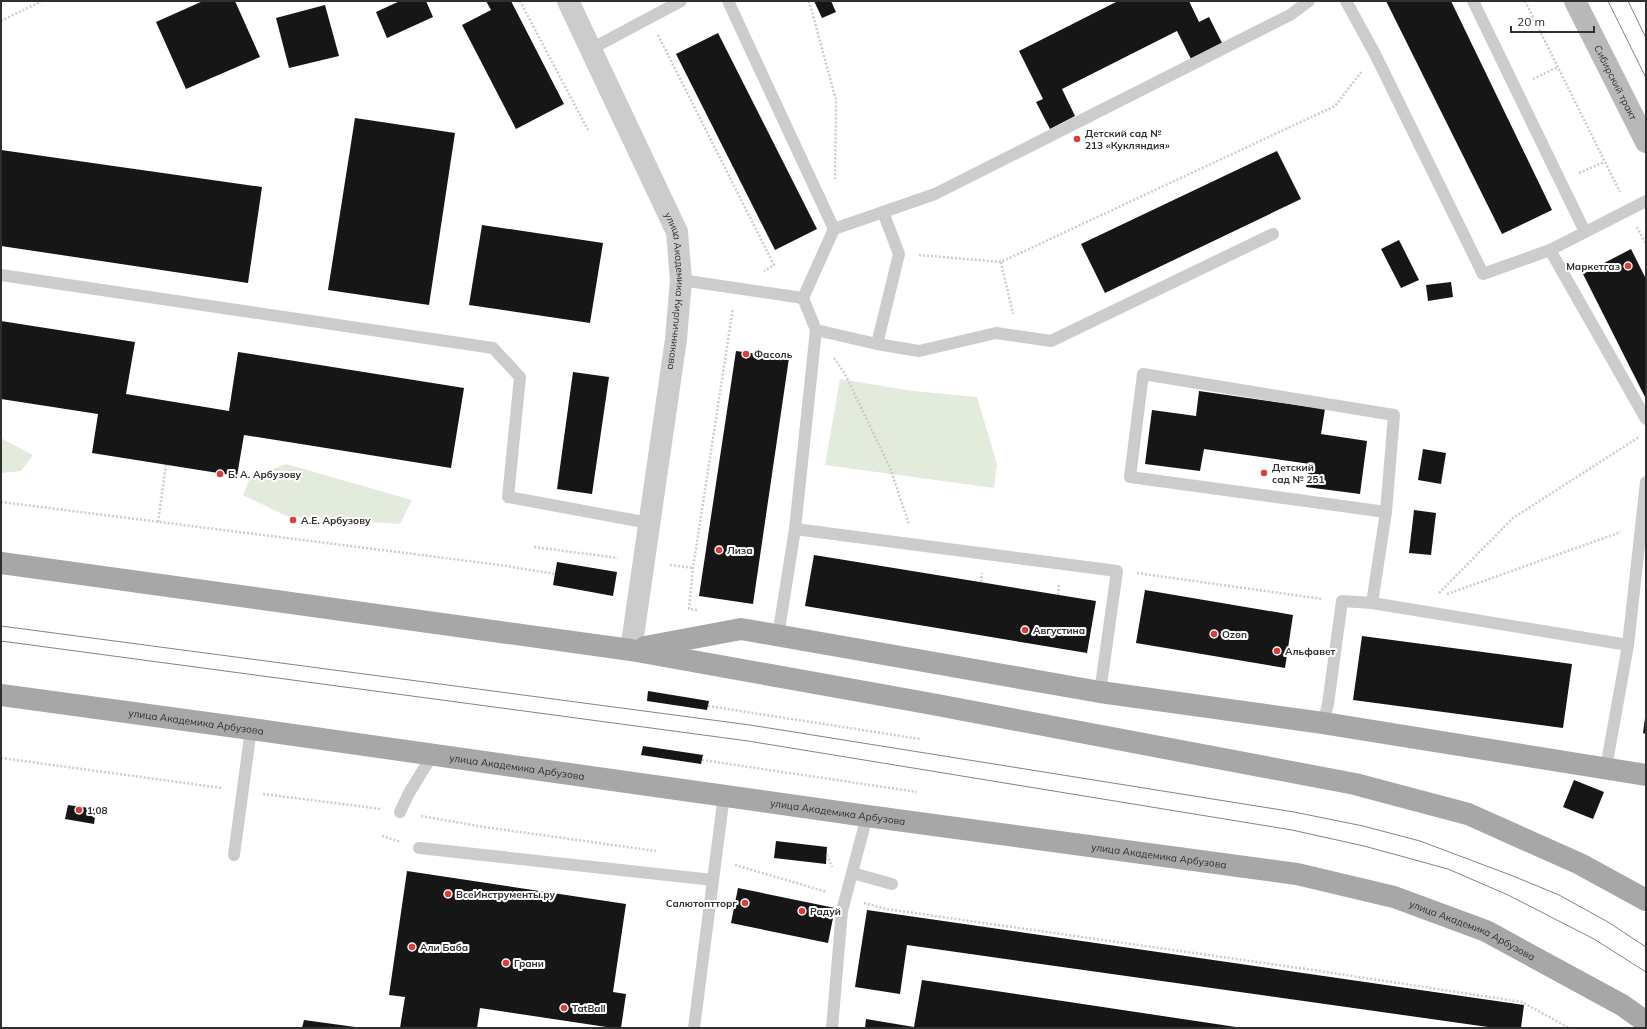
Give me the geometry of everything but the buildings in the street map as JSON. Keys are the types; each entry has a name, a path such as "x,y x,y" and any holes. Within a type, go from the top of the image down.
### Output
{"main road":[{"name":"Сибирский тракт","path":"1575,1 1646,142"},
{"path":"1,563 631,650 1355,784 1468,814 1580,864 1646,900"},
{"path":"631,650 741,629 1100,692 1323,723 1646,775"},
{"name":"улица Академика Арбузова","path":"1,695 433,754 867,816 1297,874 1394,897 1486,931 1622,1005 1646,1022"}],"street":[{"name":"улица Академика Кирпичникова","path":"568,1 677,232 682,280 676,339 631,650"}],"lane":[{"path":"591,49 681,1"},
{"path":"728,1 834,229"},
{"path":"778,636 795,529 816,330 804,298 834,229 935,194 1290,15 1309,1"},
{"path":"1346,1 1375,54 1483,274 1550,250 1646,201"},
{"path":"1473,1 1585,232"},
{"path":"877,344 898,254 883,212"},
{"path":"816,330 877,344 919,351 996,333 1051,341 1273,234"},
{"path":"1550,250 1646,419"},
{"path":"1,275 493,348 520,377 508,497 649,523"},
{"path":"682,280 804,298"},
{"path":"1372,603 1386,512 1394,415 1143,374 1130,477 1386,512"},
{"path":"1606,768 1628,645 1646,482"},
{"path":"795,529 1117,571 1100,692"},
{"path":"1323,723 1328,704 1342,601 1372,603 1628,645"},
{"path":"234,855 252,729"},
{"path":"400,812 409,793 433,754"},
{"path":"694,1028 724,795"},
{"path":"832,1028 842,911 867,816"},
{"path":"419,848 713,880"},
{"path":"852,873 892,884"}],"path":[{"path":"1,21 42,1"},
{"path":"520,1 589,132"},
{"path":"809,1 836,100 835,183"},
{"path":"1525,1 1646,244"},
{"path":"650,18 774,265 736,288 693,568 689,609 705,611"},
{"path":"898,254 1001,262 1336,106 1375,54"},
{"path":"1515,88 1558,67"},
{"path":"1560,181 1604,162"},
{"path":"1001,262 1018,336"},
{"path":"816,330 845,374 890,468 917,545"},
{"path":"1640,436 1513,518 1435,598 1642,524"},
{"path":"158,522 166,465"},
{"path":"1,502 500,565 554,574"},
{"path":"534,547 619,558"},
{"path":"670,565 693,568"},
{"path":"1117,571 1342,601"},
{"path":"708,706 920,739"},
{"path":"1,758 400,812 484,827 661,852"},
{"path":"702,760 917,792"},
{"path":"715,860 886,909 1313,970 1522,1002 1569,1028"}],"shaded area":[{"path":"840,379 913,391 977,397 997,464 994,488 825,465"},
{"path":"1,438 33,455 21,471 1,473"},
{"path":"286,464 412,500 400,524 286,516 243,495 250,478"}],"tram line":[{"path":"1608,1 1646,78"},
{"path":"1628,1 1646,38"},
{"path":"1,626 750,725 1294,812 1363,826 1420,841 1513,876 1559,895 1608,922 1646,947"},
{"path":"1,641 748,741 1292,830 1364,846 1448,869 1508,895 1594,939 1646,972"}],"place":[{"name":"Детский сад № 213 «Кукляндия»","path":"1077,139"},
{"name":"Маркетгаз","path":"1628,266"},
{"name":"Фасоль","path":"746,354"},
{"name":"Детский сад № 251","path":"1264,473"},
{"name":"Б. А. Арбузову","path":"220,474"},
{"name":"А.Е. Арбузову","path":"293,520"},
{"name":"Лиза","path":"719,550"},
{"name":"Августина","path":"1025,630"},
{"name":"Ozon","path":"1214,634"},
{"name":"Альфавет","path":"1277,651"},
{"name":"1,08","path":"79,810"},
{"name":"ВсеИнструменты.ру","path":"448,894"},
{"name":"Салютоптторг","path":"745,903"},
{"name":"Радуй","path":"802,911"},
{"name":"Али Баба","path":"412,947"},
{"name":"Грани","path":"506,963"},
{"name":"TatBall","path":"564,1008"}]}
